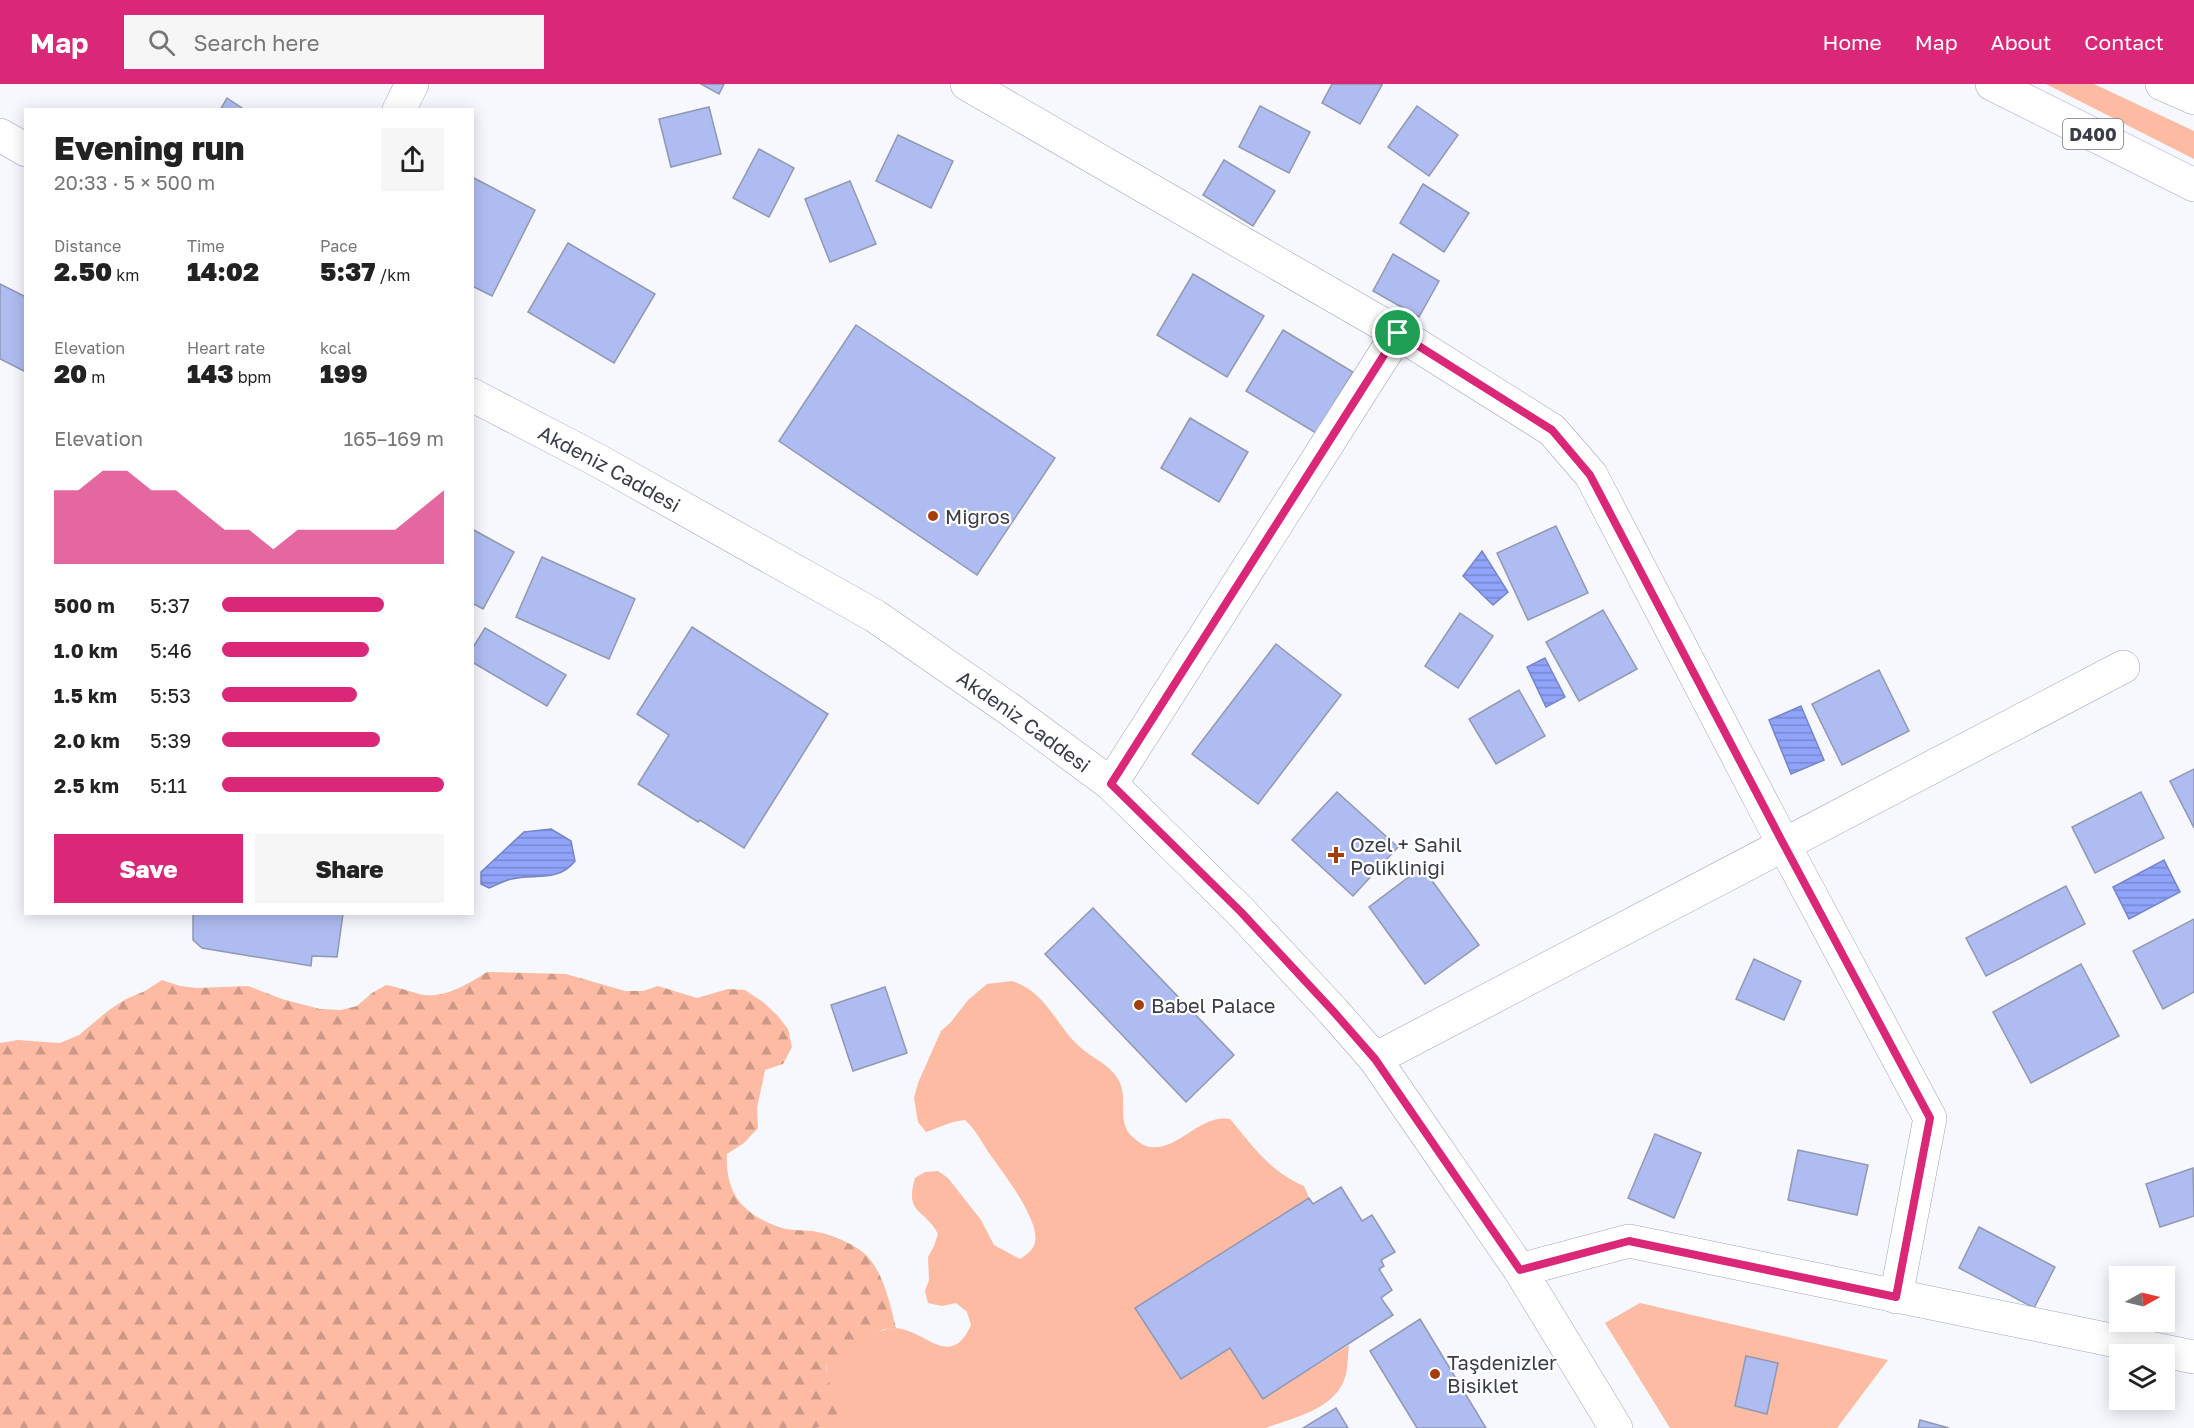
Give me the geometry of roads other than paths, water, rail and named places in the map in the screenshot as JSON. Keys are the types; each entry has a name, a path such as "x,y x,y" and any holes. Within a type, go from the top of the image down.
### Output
{"main road":[{"path":"400,108 412,84"},
{"path":"967,84 1398,333 1552,430 1590,475 1930,1118 1896,1297"},
{"name":"D400","path":"1992,84 2194,185"},
{"path":"2162,84 2194,98"},
{"path":"0,135 24,149"},
{"path":"1111,784 1398,333"},
{"name":"Akdeniz Caddesi","path":"474,396 598,461 875,616 1012,711 1111,784 1241,912 1375,1059 1520,1270 1616,1428"},
{"path":"1375,1059 2123,667"},
{"path":"1520,1270 1629,1241 2194,1357"}],"water":[{"path":"1482,551 1508,592 1493,605 1463,576"},
{"path":"1545,658 1565,697 1546,707 1527,667"},
{"path":"1801,706 1824,760 1791,774 1769,720"},
{"path":"551,829 571,841 575,861 569,868 554,875 509,880 489,888 481,884 481,872 524,832"},
{"path":"2164,860 2180,892 2129,919 2113,887"}],"place":[{"name":"Migros","path":"933,516"},
{"name":"Ozel + Sahil Poliklinigi","path":"1336,855"},
{"name":"Babel Palace","path":"1139,1005"},
{"name":"Taşdenizler Bisiklet","path":"1435,1374"}]}
